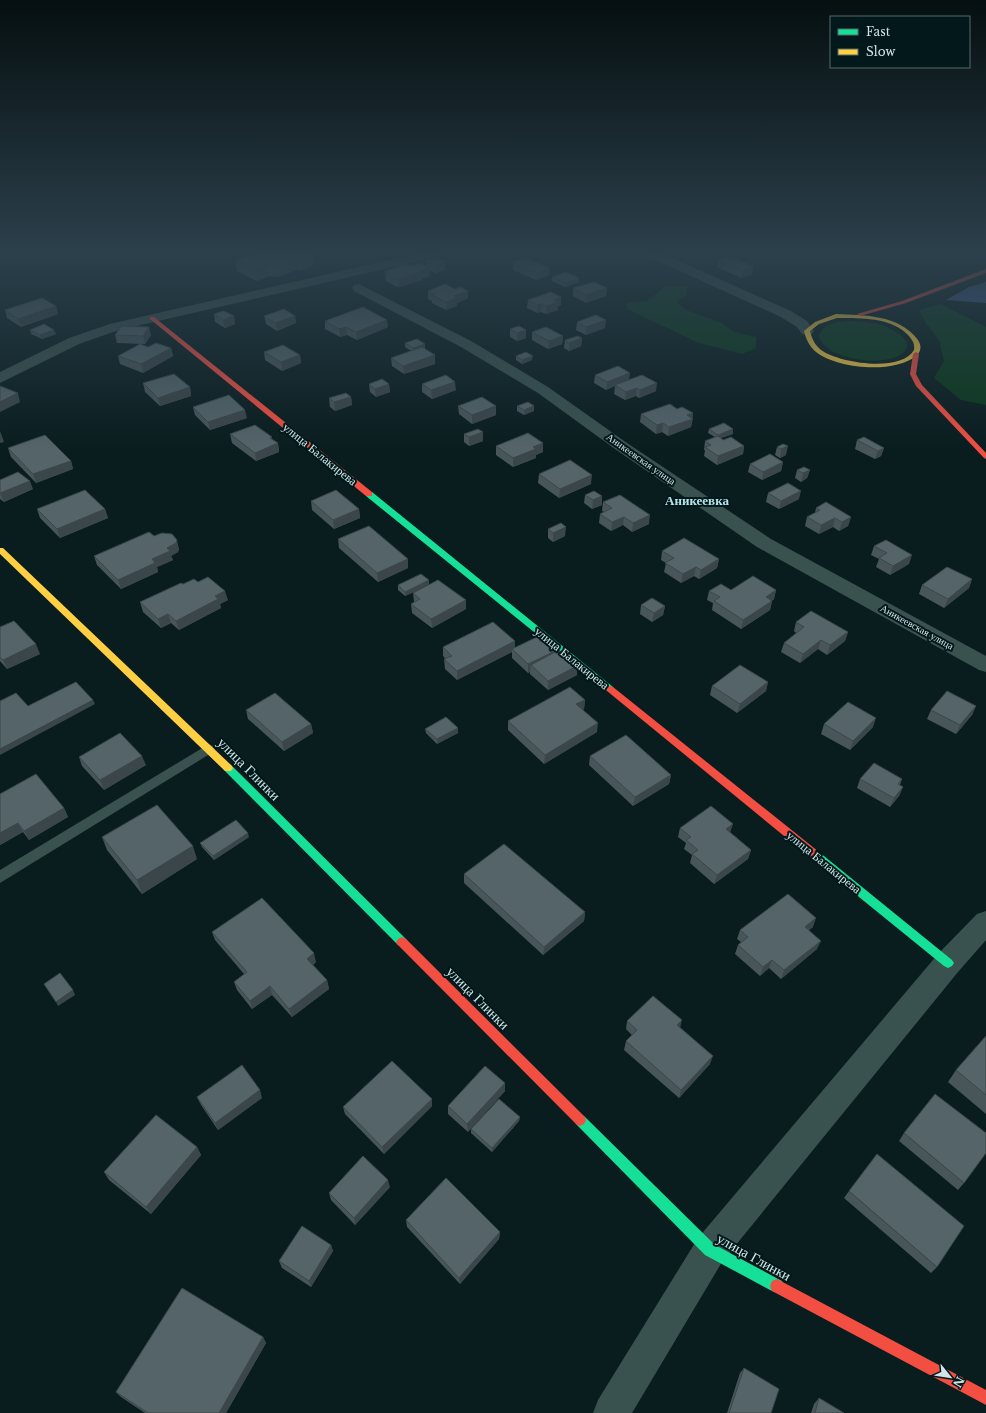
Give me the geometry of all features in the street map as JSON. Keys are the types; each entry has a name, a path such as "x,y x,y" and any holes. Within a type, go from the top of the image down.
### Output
{"street":[{"path":"0,378 74,341 93,334 149,319"},
{"name":"улица Балакирева","path":"153,319 948,963"},
{"name":"Аникеевская улица","path":"418,319 466,344 543,390 621,446 764,543 986,665"},
{"path":"794,319 802,324 806,331 807,339 813,347 824,354 840,361 894,374"},
{"path":"806,331 812,324 826,319"},
{"path":"877,319 900,327 910,333 917,340 919,348 916,354 913,374 919,386 986,457"},
{"path":"899,319 900,327"},
{"path":"858,365 876,366 894,364 907,360 916,354"},
{"path":"907,380 919,386"},
{"name":"улица Глинки","path":"0,550 209,749 710,1250 986,1398"},
{"path":"611,1413 710,1250 948,963 986,922"}],"lane":[{"path":"0,877 209,749"}],"green space":[{"path":"648,319 711,319 722,323 734,332 756,337 756,348 742,354 699,343"},
{"path":"923,319 970,319 986,327 986,405 961,400 934,378 944,361 939,340"},
{"path":"848,321 872,323 888,327 902,336 907,342 905,351 896,357 882,360 866,360 849,358 824,345 819,335 824,328 835,323"}],"building":[{"path":"269,319 287,319 275,323"},
{"path":"331,319 387,320 356,332 346,327 339,329 325,321"},
{"path":"585,319 606,320 586,327 577,322"},
{"path":"44,324 54,330 40,335 30,330"},
{"path":"122,326 149,327 143,336 115,335"},
{"path":"519,326 526,330 517,333 510,329"},
{"path":"546,327 563,336 549,341 532,332"},
{"path":"578,336 582,338 569,343 565,340"},
{"path":"417,339 425,344 413,348 405,343"},
{"path":"156,343 171,348 141,364 118,356 140,344 148,347"},
{"path":"283,345 300,355 281,362 264,352"},
{"path":"422,347 435,355 403,366 391,358"},
{"path":"526,352 533,356 522,360 516,356"},
{"path":"618,366 630,373 607,382 595,375"},
{"path":"174,374 190,387 158,398 143,383"},
{"path":"446,375 455,382 431,390 422,384"},
{"path":"642,375 657,383 640,390 637,388 626,392 615,385"},
{"path":"382,379 389,384 375,389 369,384"},
{"path":"0,386 18,393 0,402"},
{"path":"346,393 351,397 334,402 329,398"},
{"path":"229,395 245,410 208,422 193,407"},
{"path":"482,397 496,406 472,415 458,406"},
{"path":"528,402 534,406 524,410 517,406"},
{"path":"670,404 677,409 682,407 693,413 687,415 693,419 669,427 663,423 657,425 641,414"},
{"path":"724,423 733,429 718,435 709,429"},
{"path":"255,425 278,443 255,453 230,434"},
{"path":"478,429 483,432 469,437 464,434"},
{"path":"528,433 543,443 533,447 536,449 513,458 496,446"},
{"path":"45,435 71,461 33,474 8,448"},
{"path":"718,436 723,440 731,437 744,446 718,456 705,447 711,445 705,441"},
{"path":"864,437 884,448 878,451 857,440"},
{"path":"783,444 788,446 781,449 777,447"},
{"path":"770,454 783,462 763,472 750,464"},
{"path":"570,460 592,475 560,489 539,474"},
{"path":"804,467 810,470 803,473 797,470"},
{"path":"18,472 30,481 0,493 0,480"},
{"path":"788,483 801,491 781,501 768,493"},
{"path":"85,490 105,509 57,529 37,509"},
{"path":"336,490 359,509 333,520 311,501"},
{"path":"594,491 602,496 593,500 585,495"},
{"path":"620,495 650,515 633,523 624,517 612,522 600,514 612,508 603,502"},
{"path":"826,502 851,517 842,522 835,518 821,525 807,517 820,510 816,508"},
{"path":"561,523 566,527 553,533 548,529"},
{"path":"369,526 408,559 377,573 338,539"},
{"path":"149,532 154,536 162,533 172,534 177,540 176,543 167,548 170,551 152,559 155,563 118,580 94,556"},
{"path":"684,538 719,559 701,570 696,567 683,574 665,563 674,558 662,551"},
{"path":"886,540 912,555 893,566 879,558 887,553 874,546"},
{"path":"947,567 972,579 948,599 922,585"},
{"path":"421,574 429,580 405,592 398,585"},
{"path":"753,576 776,590 766,597 772,601 743,620 714,601 720,597 709,591 721,584 731,590"},
{"path":"208,577 225,591 215,596 218,599 176,621 168,614 158,619 140,602 181,583 183,584 194,579 198,582"},
{"path":"438,580 466,600 431,619 411,604 420,599 413,593"},
{"path":"652,598 665,606 654,613 641,605"},
{"path":"811,611 848,632 830,645 821,640 803,654 784,643 804,627 796,622"},
{"path":"14,621 36,644 3,660 0,657 0,627"},
{"path":"493,622 515,641 457,671 444,659 452,656 443,647"},
{"path":"541,635 557,650 528,664 512,649"},
{"path":"559,650 577,666 548,681 531,665"},
{"path":"740,665 768,682 740,704 712,686"},
{"path":"76,682 93,700 0,749 0,701 16,693 28,706"},
{"path":"570,687 585,700 576,704 598,723 545,755 508,721"},
{"path":"947,691 976,706 960,725 931,710"},
{"path":"275,693 311,724 282,742 246,710"},
{"path":"848,702 876,718 853,741 824,724"},
{"path":"446,717 458,728 437,739 425,729"},
{"path":"120,733 142,756 100,780 79,757"},
{"path":"626,735 671,775 635,797 590,756"},
{"path":"874,763 902,779 898,784 903,787 894,798 860,779"},
{"path":"36,774 64,808 24,831 18,823 0,833 0,794"},
{"path":"157,805 193,846 137,880 102,837"},
{"path":"711,806 733,824 726,829 751,850 717,875 692,854 698,850 686,840 691,837 680,828"},
{"path":"236,820 248,833 213,856 200,843"},
{"path":"504,844 585,912 544,947 464,874"},
{"path":"788,894 816,918 805,927 821,941 784,970 772,960 763,967 738,945 748,937 740,930"},
{"path":"262,898 314,953 307,959 327,980 289,1009 270,986 250,1001 234,982 247,972 212,932"},
{"path":"60,973 73,990 56,1002 44,984"},
{"path":"653,996 682,1020 677,1025 713,1056 681,1090 626,1041 637,1030 627,1021"},
{"path":"986,1036 986,1095 956,1070"},
{"path":"392,1061 432,1099 382,1147 343,1107"},
{"path":"242,1065 260,1090 215,1123 197,1097"},
{"path":"485,1066 505,1083 467,1124 448,1106"},
{"path":"935,1094 986,1133 986,1153 964,1183 904,1133"},
{"path":"499,1099 520,1117 492,1148 471,1129"},
{"path":"156,1115 197,1147 146,1207 104,1172"},
{"path":"877,1154 964,1226 937,1267 849,1191"},
{"path":"363,1156 388,1180 354,1218 329,1193"},
{"path":"446,1178 500,1232 459,1278 406,1220"},
{"path":"302,1226 331,1245 309,1281 279,1261"},
{"path":"182,1288 263,1337 219,1413 148,1413 116,1392"},
{"path":"744,1368 779,1389 771,1413 729,1413"},
{"path":"819,1398 844,1413 815,1413"}],"traffic: fast":[{"path":"369,494 610,689"},
{"path":"228,768 402,942"},
{"path":"815,855 948,963"},
{"path":"580,1120 710,1250 777,1286"}],"traffic: slow":[{"path":"828,319 817,323 807,331 811,343 819,351 831,357 845,362 862,365 878,365 893,364 906,360 915,354 918,347 917,343 908,332 890,322 878,319"},
{"path":"0,550 228,768"}],"traffic: jam":[{"path":"153,319 369,494"},
{"path":"916,354 913,374 919,386 986,457"},
{"path":"610,689 815,855"},
{"path":"402,942 580,1120"},
{"path":"777,1286 986,1398"}],"district":[{"name":"Аникеевка","path":"697,500"}]}
